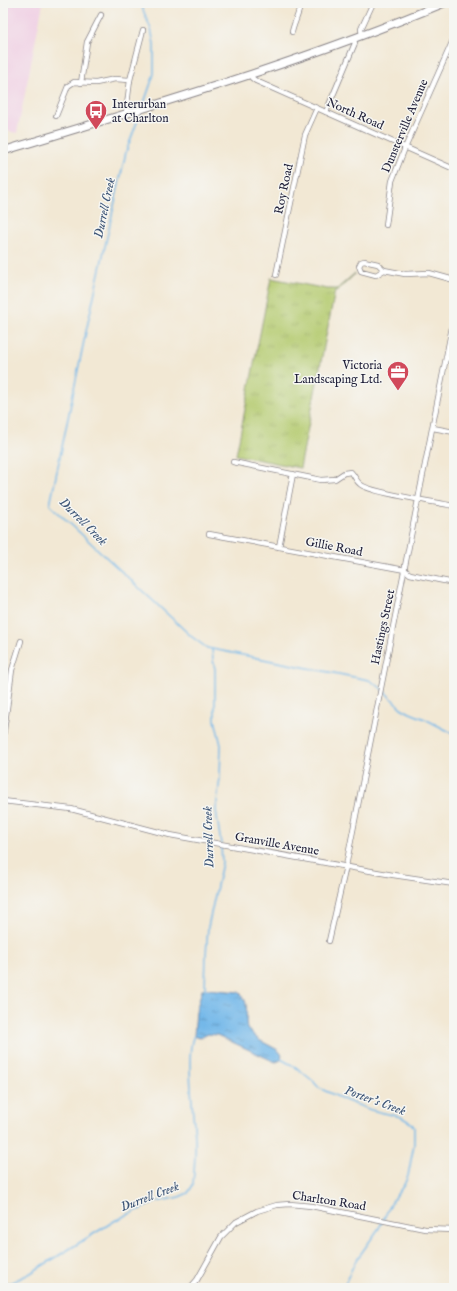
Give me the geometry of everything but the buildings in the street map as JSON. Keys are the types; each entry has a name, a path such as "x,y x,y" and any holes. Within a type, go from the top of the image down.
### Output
{"main road":[{"path":"3,151 251,74 354,39 444,3"}],"street":[{"path":"292,32 299,12 300,3"},
{"path":"362,35 361,30 373,3"},
{"path":"81,83 87,42 101,15"},
{"path":"126,113 130,80 143,30"},
{"name":"Dunsterville Avenue","path":"386,224 392,181 454,38"},
{"path":"326,112 355,43 354,39"},
{"name":"North Road","path":"251,74 252,78 256,81 454,169"},
{"path":"56,116 68,86 74,82 96,83 115,79 130,80"},
{"name":"Roy Road","path":"276,275 305,135 316,108"},
{"path":"384,270 376,275 361,271 359,266 361,262 364,261 378,264 384,270 405,274 429,273 454,280"},
{"name":"Hastings Street","path":"329,941 346,866 454,317"},
{"path":"446,358 454,359"},
{"path":"433,428 454,432"},
{"path":"233,462 321,480 335,479 344,473 351,472 356,476 360,485 365,487 384,493 454,506"},
{"path":"279,547 293,474"},
{"name":"Gillie Road","path":"209,534 405,570 410,574 454,582"},
{"path":"452,636 454,623"},
{"path":"3,738 12,670 20,642"},
{"name":"Granville Avenue","path":"3,801 71,809 170,835 393,875 454,884"},
{"name":"Charlton Road","path":"190,1288 221,1237 236,1222 257,1211 276,1205 290,1204 311,1206 425,1229 454,1230"}],"shaded area":[{"path":"3,3 43,3 17,133 3,130"}],"green space":[{"path":"354,274 337,291 335,291 300,468 236,455 271,278 327,289 337,289"}],"water":[{"path":"207,989 239,992 245,1000 247,1029 259,1040 278,1050 282,1055 281,1060 276,1062 217,1035 208,1034 200,1038 194,1036 196,1011 202,990"}],"waterway":[{"name":"Durrell Creek","path":"142,3 143,10 151,29 154,44 154,74 143,106"},
{"name":"Durrell Creek","path":"141,111 126,152 85,336 50,505 192,637 207,648 369,680 381,688 401,708 454,734"},
{"name":"Durrell Creek","path":"205,990 208,927 222,863 216,810 220,778 221,745 215,720 215,669 212,649"},
{"name":"Durrell Creek","path":"3,1283 10,1283 29,1274 116,1220 156,1202 179,1197 188,1193 193,1185 195,1156 190,1070 191,1044 194,1036"},
{"name":"Porter's Creek","path":"281,1059 297,1068 319,1088 371,1110 401,1117 411,1123 414,1127 414,1144 408,1176 404,1185 393,1200 379,1228 355,1262 343,1288"}],"place":[{"name":"Interurban at Charlton","path":"96,130"},
{"name":"Victoria Landscaping Ltd.","path":"398,392"}]}
